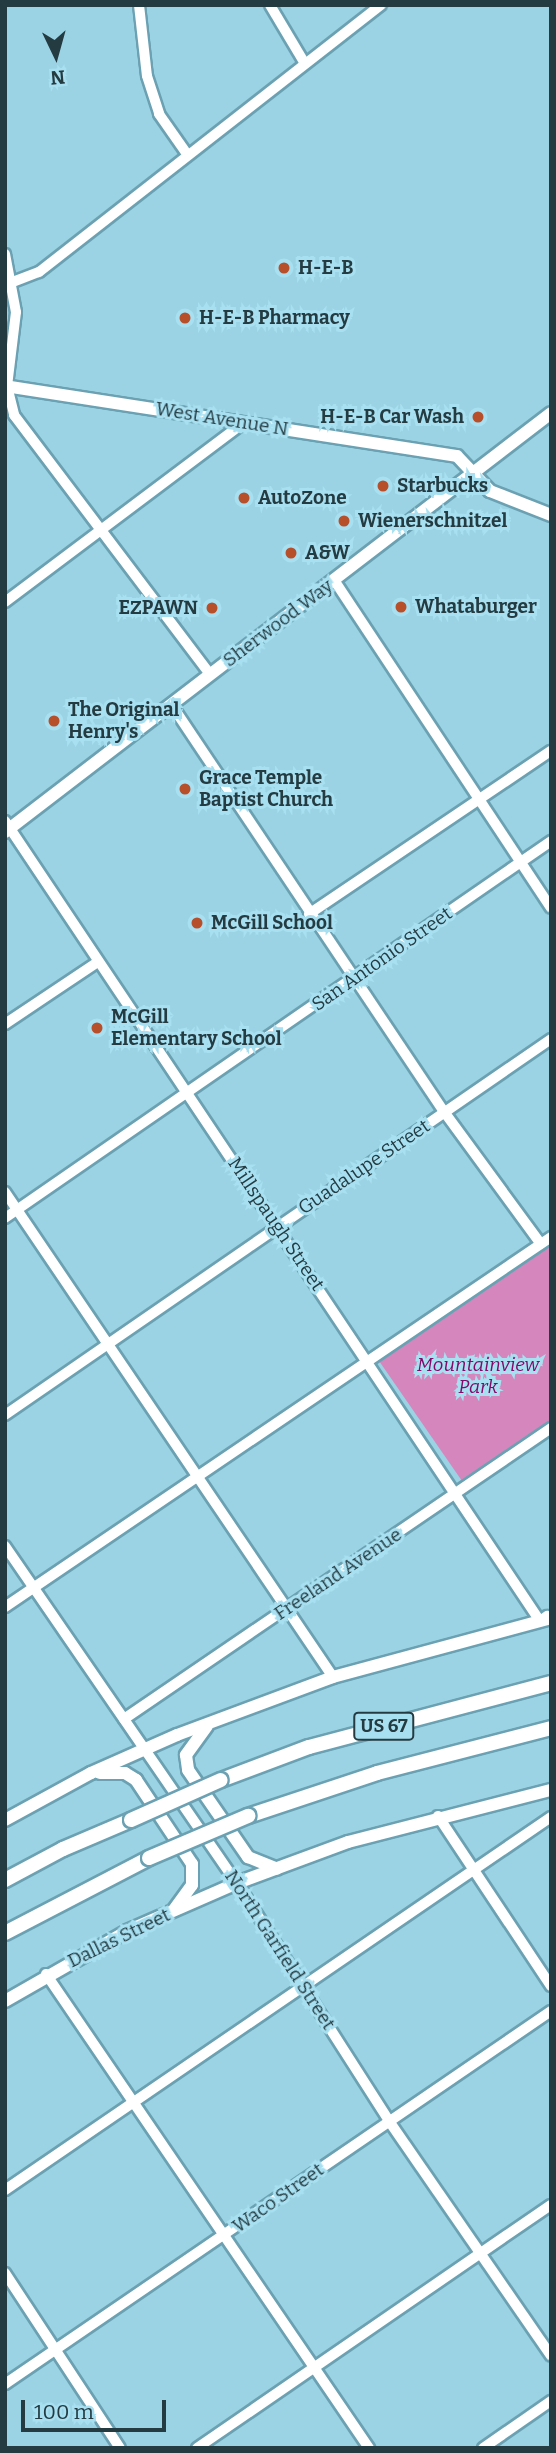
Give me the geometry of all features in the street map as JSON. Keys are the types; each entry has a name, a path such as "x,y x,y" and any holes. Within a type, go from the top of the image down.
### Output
{"highway":[{"name":"US 67","path":"5,1880 63,1849 221,1780 309,1747 551,1683"},
{"name":"US 67","path":"5,1933 149,1858 248,1816 377,1773 551,1728"}],"main road":[{"name":"West Avenue N","path":"6,387 457,456 490,491 509,502 551,515"},
{"name":"Sherwood Way","path":"7,827 551,413"},
{"path":"5,1820 91,1773 209,1723 333,1677 547,1618"},
{"path":"209,1723 187,1755 188,1770 248,1857 276,1869"},
{"path":"91,1773 125,1773 136,1780 192,1864 192,1885 174,1911"},
{"name":"Dallas Street","path":"5,2001 46,1974 174,1911 237,1884 438,1816 551,1790"}],"street":[{"path":"139,5 148,76 159,114 187,154"},
{"path":"270,5 304,62"},
{"path":"10,283 39,272 304,62 382,5"},
{"path":"5,254 16,312 6,387 14,415 210,674"},
{"path":"5,602 243,423"},
{"path":"334,580 481,799 518,863 551,908"},
{"path":"5,1607 546,1241 445,1113 309,914 171,704"},
{"path":"309,914 551,751"},
{"name":"Millspaugh Street","path":"7,827 457,1493 547,1618"},
{"name":"San Antonio Street","path":"5,1218 190,1095 551,841"},
{"path":"5,1024 96,962"},
{"name":"Guadalupe Street","path":"5,1415 551,1039"},
{"path":"5,1192 333,1677"},
{"name":"Freeland Avenue","path":"124,1719 551,1428"},
{"name":"North Garfield Street","path":"5,1546 305,1985 389,2121 477,2254 551,2356"},
{"path":"438,1816 551,1986"},
{"path":"5,2190 551,1817"},
{"path":"46,1974 369,2448"},
{"name":"Waco Street","path":"5,2384 551,2011"},
{"path":"197,2448 551,2205"},
{"path":"5,2273 120,2448"},
{"path":"483,2448 551,2401"}],"green space":[{"name":"Mountainview Park","path":"551,1239 551,1421 462,1481 377,1358"}],"place":[{"name":"H-E-B","path":"284,268"},
{"name":"H-E-B Pharmacy","path":"185,318"},
{"name":"H-E-B Car Wash","path":"478,417"},
{"name":"Starbucks","path":"383,486"},
{"name":"AutoZone","path":"244,498"},
{"name":"Wienerschnitzel","path":"344,521"},
{"name":"A&W","path":"291,553"},
{"name":"Whataburger","path":"401,607"},
{"name":"EZPAWN","path":"212,608"},
{"name":"The Original Henry's","path":"54,721"},
{"name":"Grace Temple Baptist Church","path":"185,789"},
{"name":"McGill School","path":"197,923"},
{"name":"McGill Elementary School","path":"97,1028"}]}
